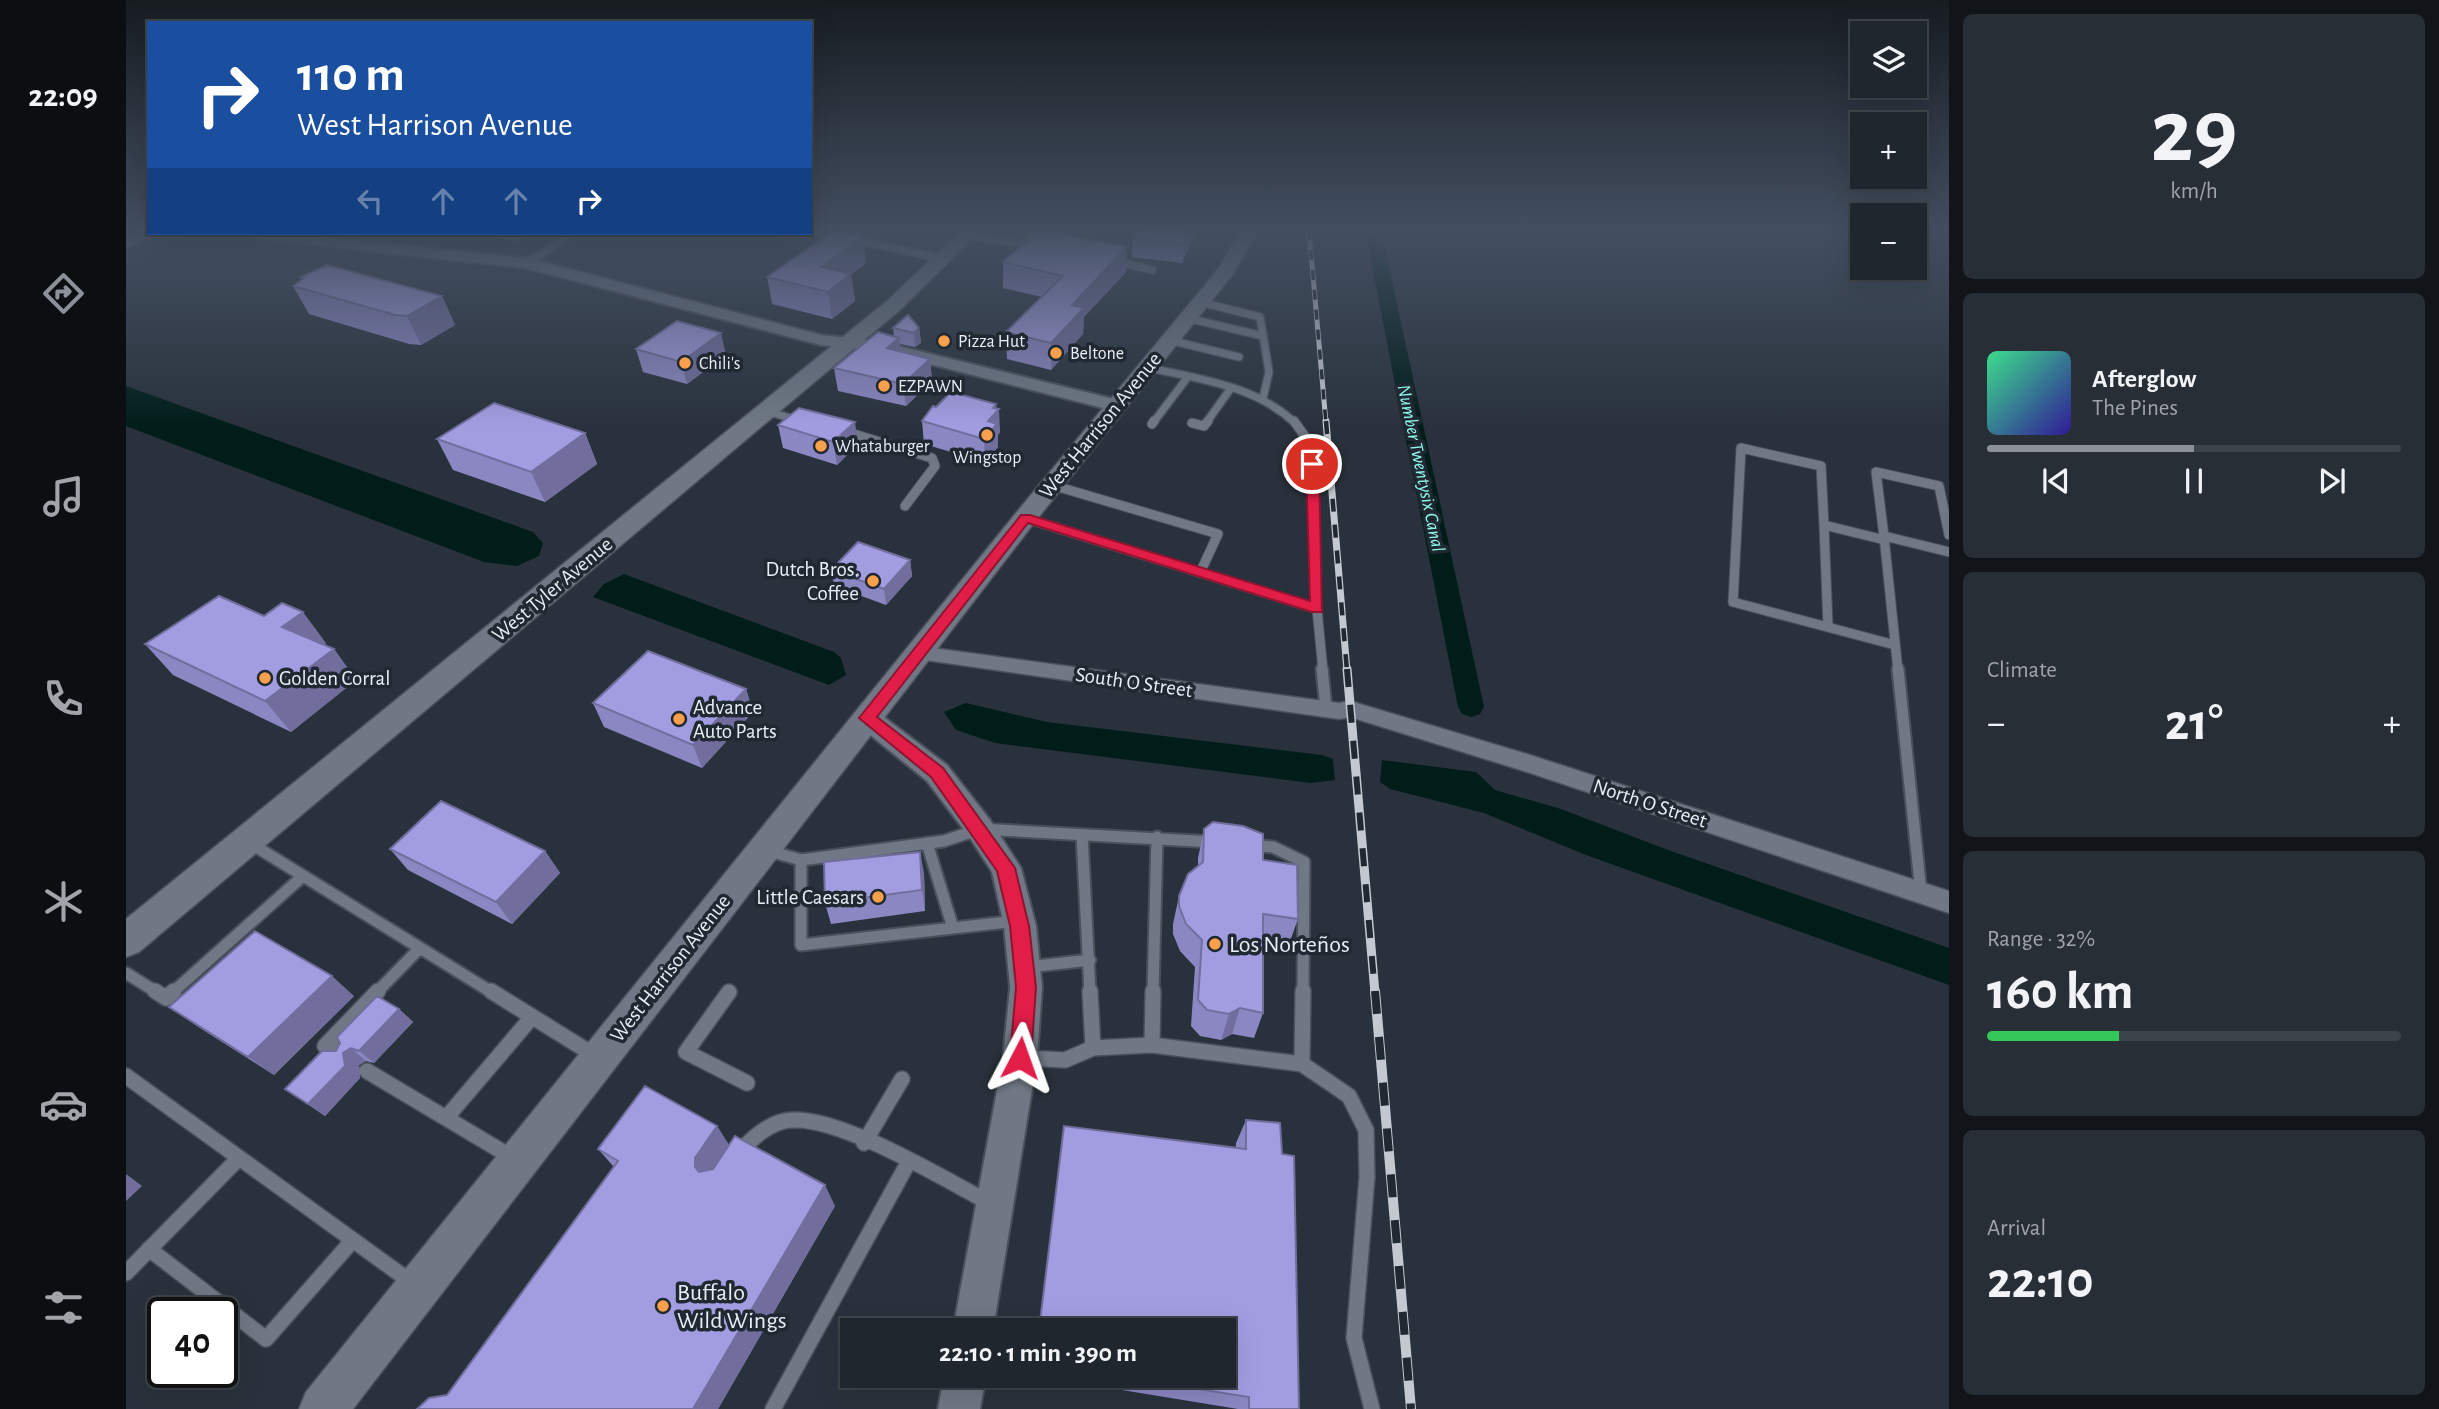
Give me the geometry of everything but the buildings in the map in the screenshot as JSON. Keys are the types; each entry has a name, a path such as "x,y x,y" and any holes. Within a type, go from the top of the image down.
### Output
{"main road":[{"name":"West Tyler Avenue","path":"126,942 848,344 902,296"},
{"name":"West Harrison Avenue","path":"323,1409 1025,518 1205,296"}],"street":[{"path":"652,296 821,340 877,346 1115,405"},
{"name":"South O Street","path":"918,653 1326,709 1350,709"},
{"name":"North O Street","path":"1350,709 1527,762 1949,902"},
{"path":"867,718 937,773 980,829 1006,868 1018,920 1026,987 1020,1058 975,1318"},
{"path":"959,1409 963,1388"}],"lane":[{"path":"1185,320 1260,317 1269,372 1263,398"},
{"path":"1185,320 1263,336"},
{"path":"1185,320 1239,357"},
{"path":"1146,367 1187,383 1263,398 1303,427 1311,446 1317,608 1326,709"},
{"path":"1152,424 1164,416 1187,383"},
{"path":"1214,393 1228,392"},
{"path":"1192,423 1205,426 1228,392"},
{"path":"1208,402 1219,405"},
{"path":"766,411 812,423"},
{"path":"1200,413 1211,416"},
{"path":"839,429 932,458 935,466 931,475 905,506"},
{"path":"1828,627 1821,466 1741,448 1734,601 1828,627 1895,645"},
{"path":"1921,893 1876,472 1939,486 1949,536"},
{"path":"1052,485 1218,534 1200,573"},
{"path":"1025,518 1317,608"},
{"path":"1824,525 1949,551"},
{"path":"764,849 801,860 927,843 980,829 1157,837 1273,847 1304,862 1302,1064"},
{"path":"1082,835 1093,1048"},
{"path":"1152,1045 1157,837"},
{"path":"247,841 600,1058"},
{"path":"927,843 953,928"},
{"path":"801,860 801,945 1018,920"},
{"path":"126,973 166,998 303,876"},
{"path":"345,1056 326,1046 420,948"},
{"path":"1024,967 1090,960"},
{"path":"729,992 686,1052 747,1083"},
{"path":"446,1118 532,1017"},
{"path":"1020,1058 1065,1060 1093,1048 1152,1045 1302,1064 1349,1096 1366,1130 1367,1177 1354,1338 1372,1409"},
{"path":"367,1070 518,1161"},
{"path":"126,1076 418,1287"},
{"path":"864,1143 902,1079"},
{"path":"732,1166 743,1149 763,1130 792,1120 825,1124 996,1206"},
{"path":"126,1273 239,1158"},
{"path":"774,1409 908,1163"},
{"path":"149,1249 265,1339 353,1240"}],"shaded area":[{"path":"126,386 533,532 543,543 539,556 517,566 484,562 126,426"},
{"path":"624,574 834,652 841,658 846,675 829,685 593,597 604,584"},
{"path":"966,703 1047,722 1322,755 1333,759 1335,780 1311,783 995,743 956,730 944,712"},
{"path":"1382,760 1476,772 1495,790 1561,809 1668,850 1949,948 1949,985 1586,855 1484,813 1390,789 1380,782"}],"waterway":[{"name":"Number Twentysix Canal","path":"1387,296 1471,707"}],"railway":[{"path":"1315,296 1326,423"},
{"path":"1326,421 1347,671"},
{"path":"1347,669 1375,993"},
{"path":"1375,991 1411,1409"}],"place":[{"name":"Pizza Hut","path":"944,341"},
{"name":"Beltone","path":"1056,353"},
{"name":"Chili's","path":"685,363"},
{"name":"EZPAWN","path":"884,386"},
{"name":"Wingstop","path":"987,435"},
{"name":"Whataburger","path":"821,446"},
{"name":"Dutch Bros. Coffee","path":"873,581"},
{"name":"Golden Corral","path":"265,678"},
{"name":"Advance Auto Parts","path":"679,719"},
{"name":"Little Caesars","path":"878,897"},
{"name":"Los Norteños","path":"1215,944"},
{"name":"Buffalo Wild Wings","path":"663,1306"}],"route":[{"path":"1020,1058 1026,987 1020,926 1006,868 937,773 867,718 1025,518 1317,608 1312,464"}]}
